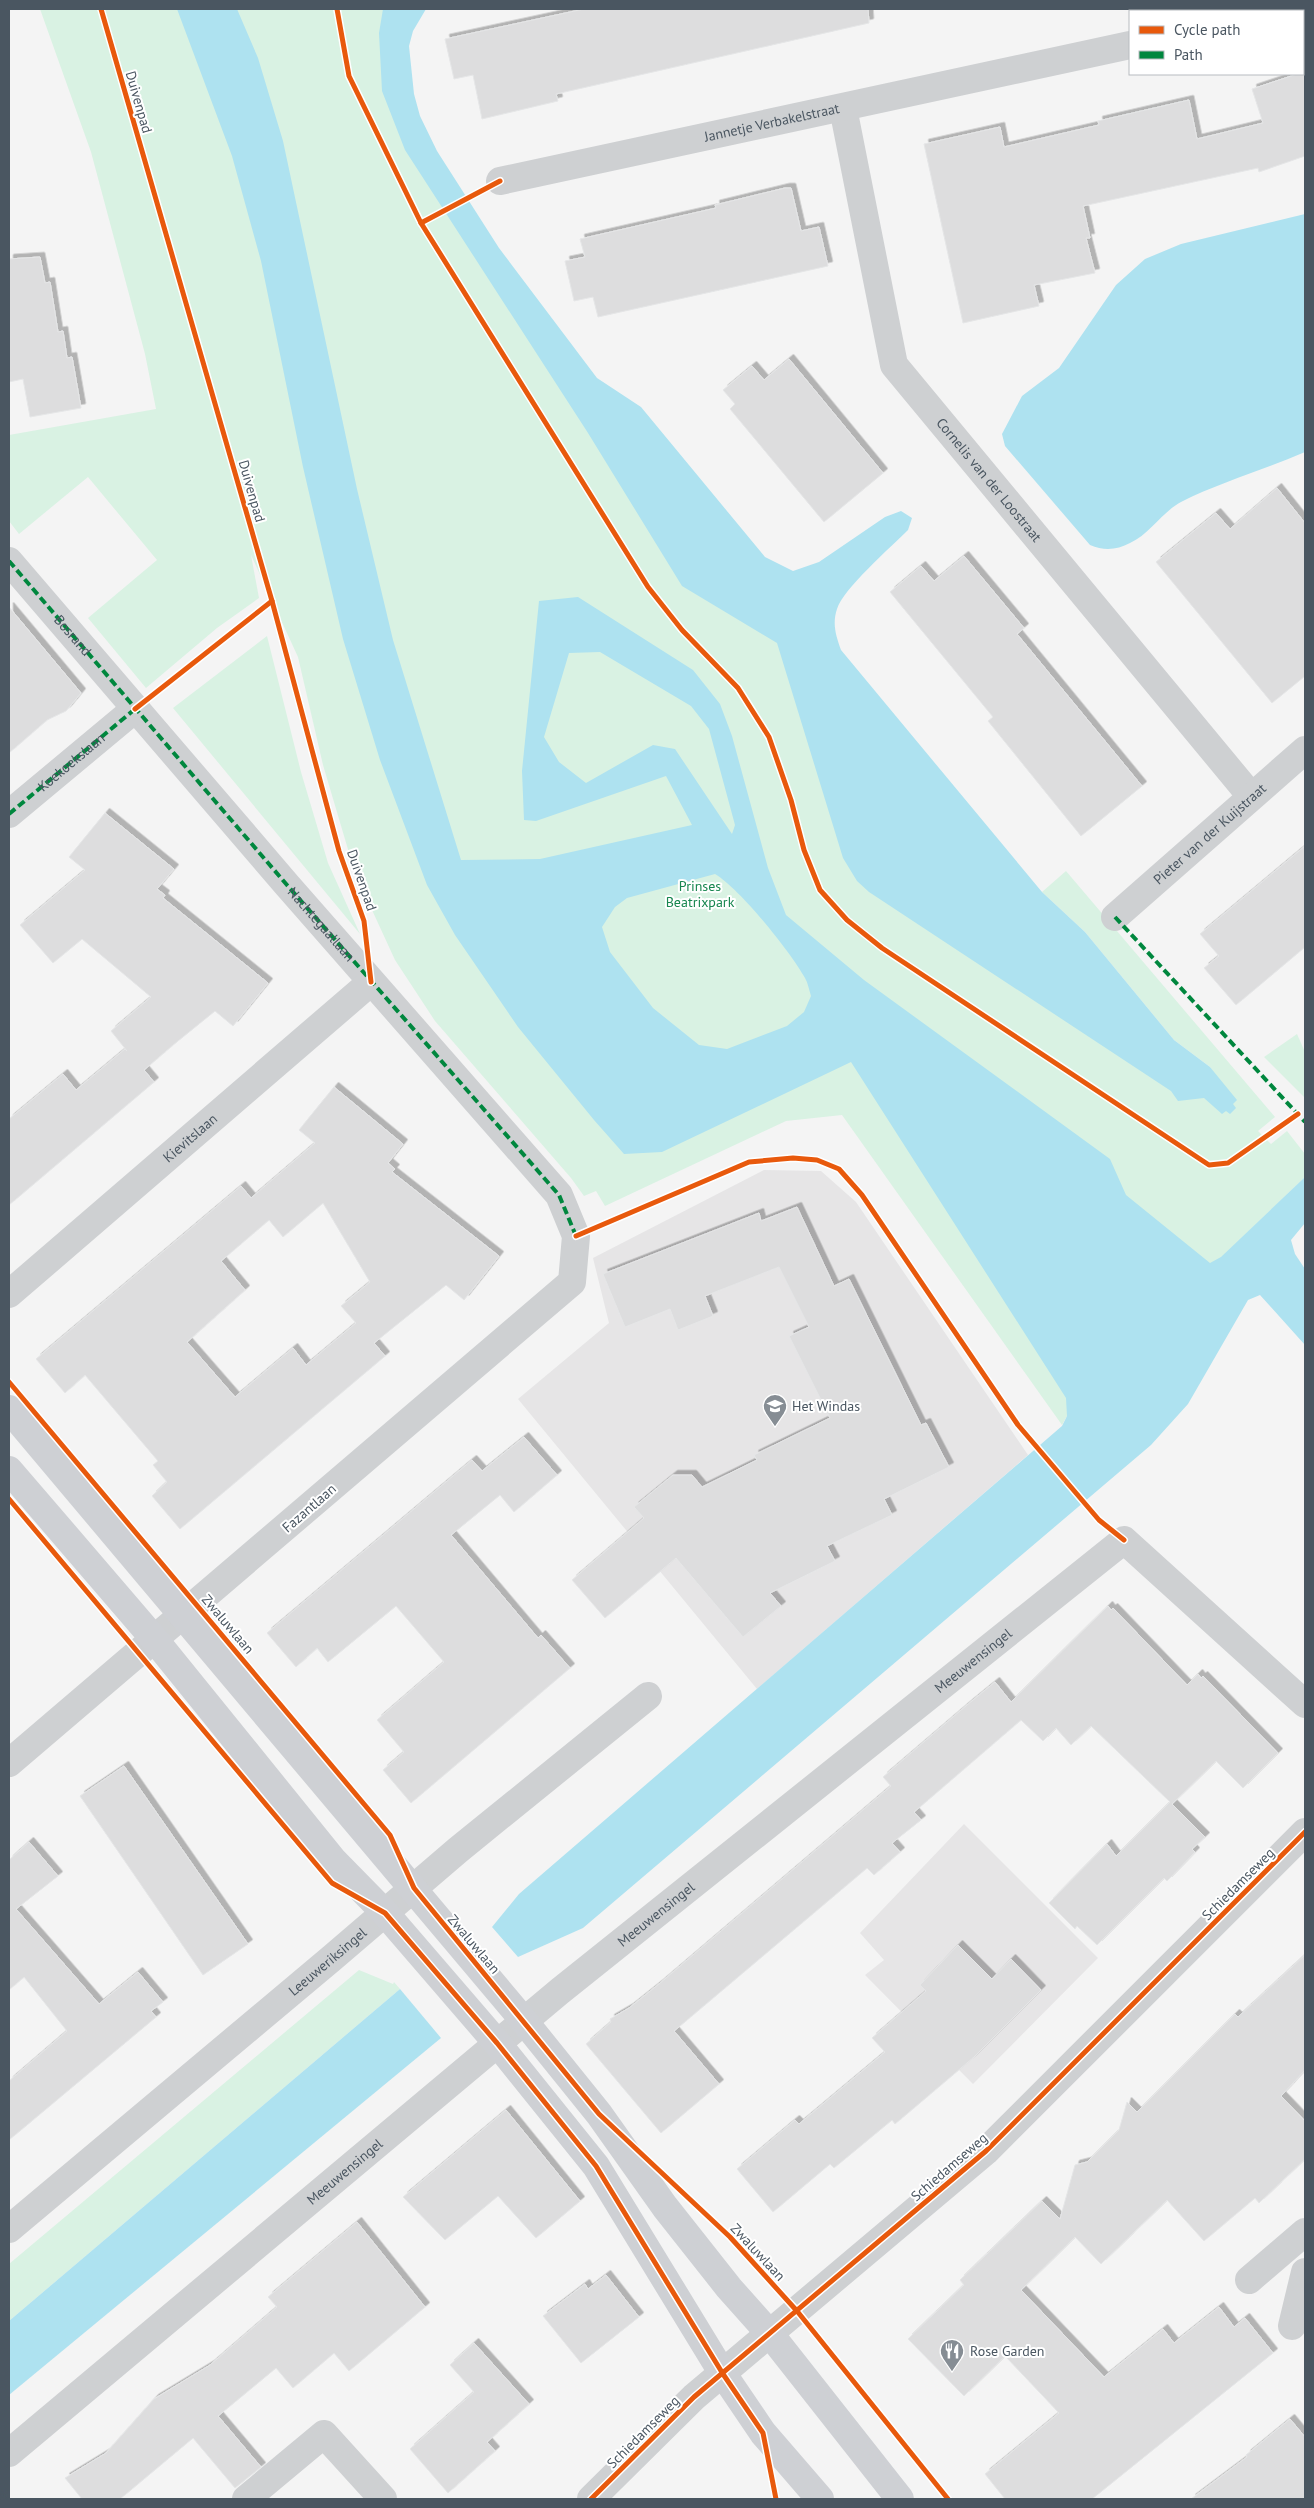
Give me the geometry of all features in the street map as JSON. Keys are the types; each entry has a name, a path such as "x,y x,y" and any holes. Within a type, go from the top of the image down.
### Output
{"main road":[{"name":"Zwaluwlaan","path":"9,1409 524,2021 599,2114 665,2207 729,2288 770,2334 900,2499"},
{"path":"9,1470 155,1640 333,1860 385,1913 498,2043 596,2166 723,2374 763,2433 820,2499"}],"street":[{"name":"Jannetje Verbakelstraat","path":"500,180 1129,45"},
{"name":"Cornelis van der Loostraat","path":"843,108 894,365 1251,796"},
{"name":"Bosrand","path":"9,562 135,709"},
{"name":"Koekoekslaan","path":"9,814 135,709"},
{"name":"Nachtegaallaan","path":"135,709 559,1196 576,1236"},
{"name":"Pieter van der Kuijstraat","path":"1116,917 1305,750"},
{"name":"Kievitslaan","path":"9,1294 371,982"},
{"name":"Fazantlaan","path":"9,1763 184,1616 572,1282 576,1236"},
{"name":"Meeuwensingel","path":"9,2453 524,2021 1124,1540 1305,1704"},
{"name":"Leeuweriksingel","path":"9,2230 414,1888 648,1696"},
{"name":"Schiedamseweg","path":"591,2499 694,2397 986,2151 1305,1832"},
{"path":"1249,2280 1305,2232"},
{"path":"1292,2326 1305,2272"},
{"path":"246,2499 324,2434 383,2499"}],"shaded area":[{"name":"Het Windas","path":"764,1170 821,1171 856,1202 1028,1455 757,1689 518,1399 609,1323 593,1258"},
{"path":"964,1824 1098,1958 973,2084 865,1975 884,1960 860,1933"}],"green space":[{"name":"Prinses Beatrixpark","path":"40,9 403,9 401,89 444,186 838,688 1233,1104 1210,1067 1174,1040 1085,932 1042,892 1066,871 1275,1117 1258,1131 1271,1144 1287,1131 1305,1154 1305,1177 1067,1406 1067,1416 1062,1425 842,1115 786,1121 605,1206 596,1191 584,1196 571,1178 435,1021 395,960 355,873 323,765 298,657 251,555 259,598 217,628 146,688 88,618 157,560 88,477 19,534 9,521 9,435 156,409 145,354 91,152"},
{"path":"267,636 301,772 328,863 360,934 173,708"},
{"path":"1297,1034 1305,1052 1305,1098 1264,1057"},
{"path":"359,1970 393,1984 394,1982 400,1989 9,2321 9,2264"}],"water":[{"path":"177,9 237,9 258,58 283,141 357,489 393,640 461,860 540,859 692,825 666,776 536,821 524,820 522,771 539,601 578,597 693,670 720,704 732,736 768,868 786,915 864,980 1110,1159 1126,1195 1210,1263 1221,1257 1305,1177 1305,1223 1291,1240 1295,1254 1305,1269 1305,1345 1260,1295 1248,1300 1188,1404 1151,1445 583,1928 518,1957 492,1927 519,1894 1062,1426 1067,1416 1066,1398 851,1062 662,1152 624,1154 518,1027 455,935 427,885 380,760 343,639 303,467 261,261 232,156","holes":["600,652 691,706 709,729 735,825 732,834 675,749 653,745 586,783 559,762 544,737 569,653","715,874 751,906 777,937 805,978 811,996 804,1012 787,1026 727,1049 699,1045 653,1008 610,952 602,927 615,907 627,898"]},
{"path":"383,9 426,9 413,31 409,46 414,94 420,116 437,151 499,248 597,378 641,407 765,557 793,571 819,562 885,517 901,511 912,518 908,530 858,580 841,601 837,609 835,625 841,650 1042,892 1085,932 1174,1040 1210,1067 1237,1100 1233,1104 1236,1108 1230,1114 1226,1111 1222,1114 1204,1098 1178,1101 1171,1091 869,892 857,881 843,858 777,643 682,586 588,433 405,150 382,91 379,33"},
{"path":"1305,214 1305,452 1211,488 1181,502 1168,511 1144,534 1125,545 1105,549 1090,545 1005,446 1002,434 1022,396 1059,368 1116,285 1145,259 1181,244"},
{"path":"400,1989 441,2038 9,2395 9,2321"}],"building":[{"path":"584,9 868,9 869,23 556,94 558,101 482,119 473,75 454,79 445,39"},
{"path":"1305,72 1305,156 1259,172 1258,168 1083,206 1090,238 1086,238 1095,273 1034,285 1039,306 963,323 924,144 1000,127 1004,147 1099,125 1098,121 1189,100 1197,139 1263,123 1252,89 1294,75 1304,75"},
{"path":"791,188 801,231 819,227 828,266 598,317 593,297 574,301 565,261 585,257 580,239 716,208 715,205"},
{"path":"40,257 45,283 50,282 58,332 63,331 67,358 72,357 81,408 30,417 23,379 9,382 9,259"},
{"path":"789,359 883,473 824,522 730,409 735,404 723,390 752,366 764,380"},
{"path":"1277,488 1305,523 1305,676 1272,703 1156,562 1216,513 1230,529"},
{"path":"964,556 1024,628 1017,634 1142,786 1081,836 988,721 993,717 890,592 921,566 934,581"},
{"path":"9,607 81,693 66,711 47,720 9,753"},
{"path":"105,813 174,869 157,889 165,895 163,898 268,983 233,1026 215,1011 173,1045 144,1070 154,1082 9,1205 9,1119 63,1074 76,1090 125,1049 127,1051 111,1031 151,997 82,939 53,963 20,925 85,870 69,857"},
{"path":"1305,846 1305,947 1236,1005 1204,968 1219,956 1200,934"},
{"path":"334,1087 403,1144 388,1163 395,1169 392,1172 499,1256 464,1300 446,1285 374,1343 385,1356 180,1529 152,1496 167,1482 153,1465 158,1461 85,1375 65,1393 36,1359 241,1186 251,1198 315,1143 299,1130","holes":["323,1203 370,1282 341,1306 356,1323 306,1365 293,1348 235,1397 187,1342 245,1290 221,1261 269,1220 283,1237"]},
{"path":"797,1207 834,1286 849,1279 921,1425 926,1423 949,1467 884,1499 892,1515 827,1546 835,1561 770,1593 781,1606 743,1637 676,1558 605,1618 572,1580 644,1518 634,1507 673,1475 692,1475 702,1487 757,1460 754,1455 830,1418 789,1336 809,1327 779,1267 705,1296 713,1316 678,1330 670,1309 625,1327 603,1274 759,1213 761,1221"},
{"path":"524,1437 557,1475 514,1512 500,1495 451,1535 538,1638 541,1635 570,1668 411,1803 383,1770 404,1752 377,1720 444,1662 396,1606 328,1662 317,1648 296,1667 267,1633 472,1460 482,1471"},
{"path":"1108,1606 1111,1610 1113,1608 1187,1685 1198,1674 1201,1678 1203,1676 1278,1753 1243,1788 1216,1761 1172,1804 1205,1837 1192,1849 1195,1852 1167,1881 1164,1878 1097,1945 1077,1926 1075,1929 1049,1903 1107,1844 1116,1856 1170,1802 1091,1726 1071,1745 1056,1728 1043,1741 1021,1720 914,1812 921,1820 892,1843 900,1852 874,1875 867,1868 674,2031 719,2084 661,2133 586,2044 611,2022 610,2019 629,2008 659,1984 891,1786 883,1777 967,1705 995,1682 1011,1702"},
{"path":"124,1766 248,1944 203,1975 80,1796"},
{"path":"29,1842 58,1876 16,1909 99,2004 138,1972 163,2002 151,2011 156,2017 9,2140 9,2081 67,2031 24,1977 9,1990 9,1860"},
{"path":"958,1945 992,1979 1011,1959 1041,1990 974,2057 895,2124 892,2120 834,2168 830,2164 773,2212 737,2169 795,2120 799,2124 885,2052 872,2038 926,1991 920,1985"},
{"path":"1305,1955 1305,2070 1281,2096 1305,2121 1305,2159 1259,2203 1255,2198 1204,2241 1167,2200 1101,2264 1075,2237 1021,2290 1104,2377 1163,2329 1174,2343 1219,2307 1234,2327 1245,2318 1273,2353 1092,2499 1005,2499 985,2474 1059,2413 1005,2356 964,2396 908,2339 964,2285 960,2280 1042,2201 1060,2219 1075,2165 1087,2162 1119,2130 1127,2102 1137,2112 1235,2014 1238,2017"},
{"path":"506,2110 580,2201 536,2238 498,2196 445,2240 403,2197"},
{"path":"357,2222 425,2307 349,2371 334,2353 293,2388 276,2368 218,2416 261,2467 235,2488 193,2438 120,2499 82,2499 65,2478 106,2453 154,2399 210,2365 277,2307 268,2297"},
{"path":"606,2275 639,2317 581,2363 543,2316 585,2284 588,2289"},
{"path":"474,2343 529,2404 487,2442 495,2451 448,2493 410,2449 474,2392 450,2365"},
{"path":"1290,2419 1305,2437 1305,2499 1191,2499 1247,2457 1246,2455"}],"marked path":[{"path":"9,561 287,885 559,1195 576,1236"},
{"path":"9,814 135,709"},
{"path":"1115,917 1305,1122"}],"cycle path":[{"name":"Duivenpad","path":"101,9 272,601 339,851 364,921 371,982"},
{"path":"337,9 349,76 421,223 648,587 682,630 738,688 769,737 791,800 804,850 820,890 847,920 882,948 1209,1165 1228,1163 1298,1114"},
{"path":"421,223 500,181"},
{"path":"135,709 272,601"},
{"path":"576,1236 749,1162 793,1158 817,1160 839,1169 862,1195 1018,1425 1099,1520 1124,1540"},
{"path":"9,1382 390,1835 414,1888 599,2114 730,2237 797,2311 948,2499"},
{"path":"9,1499 332,1883 385,1913 497,2043 596,2166 723,2374 763,2433 776,2499"},
{"path":"591,2499 694,2397 986,2151 1305,1832"}],"place":[{"name":"Het Windas","path":"775,1427"},
{"name":"Rose Garden","path":"952,2372"}]}
